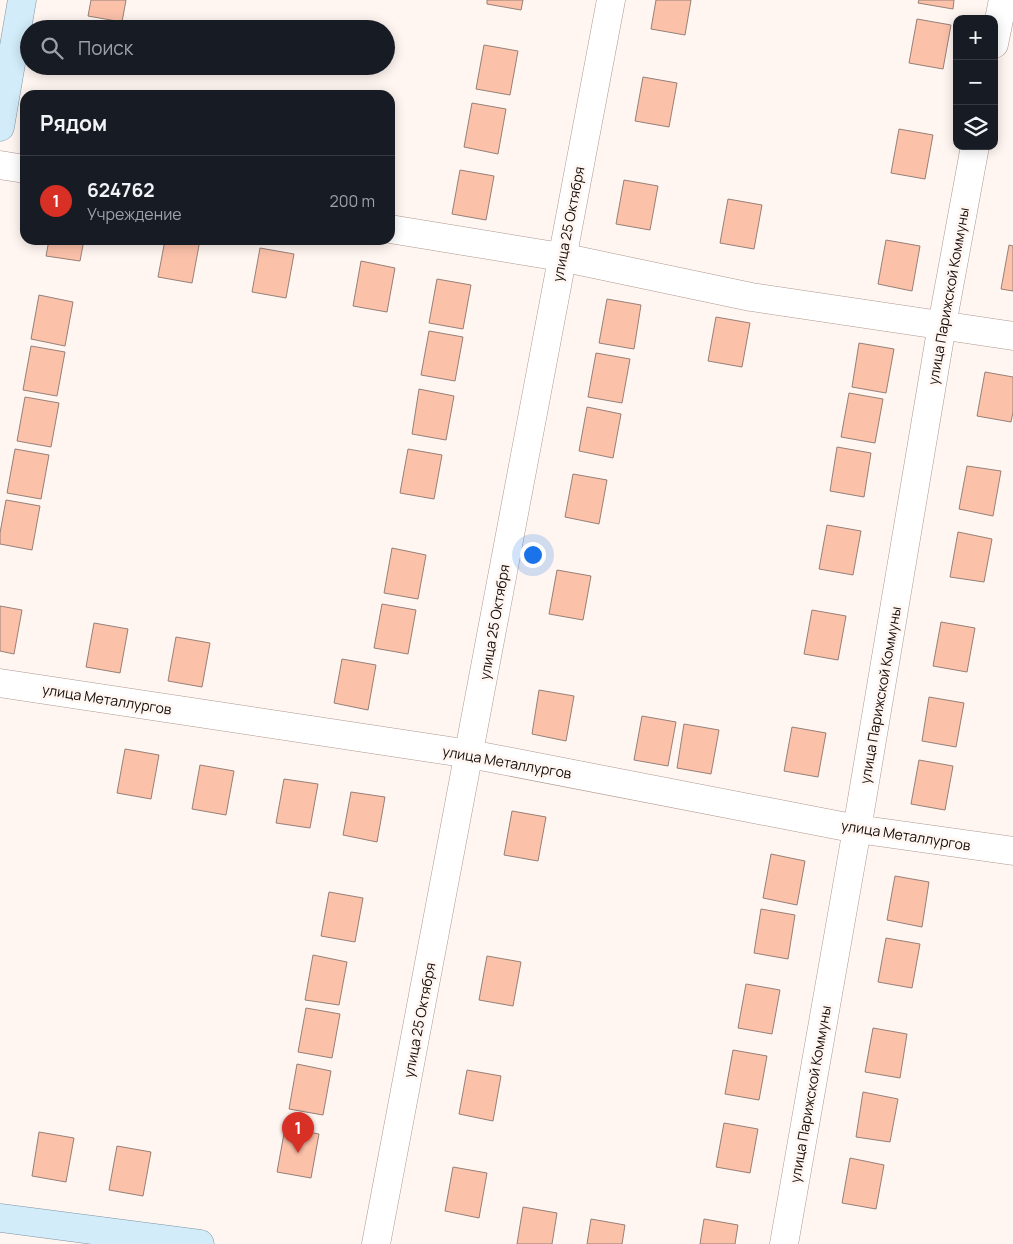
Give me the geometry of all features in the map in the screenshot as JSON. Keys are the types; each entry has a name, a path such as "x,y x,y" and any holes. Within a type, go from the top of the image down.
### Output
{"main road":[{"path":"0,127 22,0"},
{"path":"0,1218 200,1244"}],"street":[{"name":"улица 25 Октября","path":"376,1244 611,0"},
{"path":"998,22 1002,0"},
{"name":"улица Парижской Коммуны","path":"784,1244 857,829 942,324 974,150"},
{"path":"0,165 20,168"},
{"path":"395,230 561,257 751,297 1013,336"},
{"name":"улица Металлургов","path":"0,683 470,754 857,829 1013,852"}],"building":[{"path":"91,0 126,0 122,20 88,16"},
{"path":"487,0 523,0 521,10 487,4"},
{"path":"656,0 691,0 685,35 651,29"},
{"path":"919,0 954,0 953,9 918,3"},
{"path":"917,19 951,25 943,69 909,63"},
{"path":"484,45 518,51 510,95 476,89"},
{"path":"643,77 677,83 669,127 635,121"},
{"path":"472,103 506,109 498,154 464,147"},
{"path":"899,129 933,135 925,179 891,173"},
{"path":"460,170 494,176 486,220 452,214"},
{"path":"624,180 658,186 650,230 616,224"},
{"path":"728,199 762,205 754,249 720,243"},
{"path":"886,240 920,246 912,291 878,284"},
{"path":"48,245 83,245 80,261 46,256"},
{"path":"164,245 199,245 192,283 158,277"},
{"path":"1009,245 1013,246 1013,291 1001,289"},
{"path":"260,248 294,254 286,298 252,292"},
{"path":"361,261 395,268 387,312 353,306"},
{"path":"437,279 471,285 463,329 429,323"},
{"path":"39,295 73,302 65,346 31,339"},
{"path":"607,299 641,305 634,349 599,343"},
{"path":"716,317 750,323 742,367 708,361"},
{"path":"429,331 463,337 455,381 421,375"},
{"path":"859,343 894,349 886,393 852,387"},
{"path":"31,346 65,352 57,396 23,390"},
{"path":"596,353 630,359 622,403 588,397"},
{"path":"985,372 1013,377 1013,412 1011,422 977,416"},
{"path":"419,389 454,396 446,440 412,434"},
{"path":"849,393 883,399 875,443 841,437"},
{"path":"25,397 59,403 51,447 17,441"},
{"path":"587,407 621,414 613,458 579,451"},
{"path":"837,447 871,453 864,497 830,491"},
{"path":"15,449 49,455 41,499 7,493"},
{"path":"408,449 442,455 434,499 400,493"},
{"path":"967,466 1001,471 993,516 959,509"},
{"path":"573,474 607,480 599,524 565,517"},
{"path":"6,500 40,506 32,550 0,544"},
{"path":"827,525 861,531 853,575 819,569"},
{"path":"958,532 992,539 984,582 950,577"},
{"path":"392,548 426,555 418,599 384,593"},
{"path":"557,570 591,576 583,620 549,614"},
{"path":"382,604 416,610 408,654 374,648"},
{"path":"0,606 22,610 14,654 0,651"},
{"path":"812,610 846,616 838,660 804,654"},
{"path":"941,622 975,628 967,672 933,666"},
{"path":"94,623 128,629 120,673 86,667"},
{"path":"176,637 210,643 202,687 168,681"},
{"path":"342,659 376,665 368,710 334,703"},
{"path":"539,690 574,696 566,741 532,734"},
{"path":"929,697 964,703 956,747 922,741"},
{"path":"642,716 676,722 668,766 634,760"},
{"path":"684,724 719,730 711,774 677,768"},
{"path":"792,727 826,733 818,777 784,771"},
{"path":"125,749 159,755 151,799 117,793"},
{"path":"919,760 953,766 945,810 911,804"},
{"path":"200,765 234,771 226,815 192,809"},
{"path":"284,779 318,784 310,828 276,823"},
{"path":"351,792 385,797 377,842 343,835"},
{"path":"512,811 546,817 538,861 504,855"},
{"path":"771,854 805,861 797,905 763,898"},
{"path":"895,876 929,882 922,927 887,920"},
{"path":"329,892 363,898 355,942 321,936"},
{"path":"761,909 795,915 788,959 754,953"},
{"path":"886,938 920,944 912,988 878,982"},
{"path":"313,955 347,962 339,1005 305,1000"},
{"path":"487,956 521,962 513,1006 479,1000"},
{"path":"746,984 780,990 772,1034 738,1028"},
{"path":"306,1008 340,1014 332,1058 298,1052"},
{"path":"873,1028 907,1034 900,1078 865,1072"},
{"path":"733,1050 767,1056 759,1100 725,1094"},
{"path":"297,1064 331,1071 323,1115 289,1109"},
{"path":"467,1070 501,1076 493,1121 459,1114"},
{"path":"863,1092 898,1099 890,1142 856,1137"},
{"path":"724,1123 758,1129 750,1173 716,1167"},
{"path":"285,1128 319,1134 311,1178 277,1172"},
{"path":"39,1132 74,1138 66,1182 32,1176"},
{"path":"117,1146 151,1152 143,1196 109,1190"},
{"path":"850,1158 884,1165 876,1209 842,1203"},
{"path":"453,1167 487,1173 479,1218 445,1211"},
{"path":"523,1207 557,1213 552,1244 517,1244"},
{"path":"591,1219 625,1225 622,1244 587,1244"},
{"path":"704,1219 738,1225 735,1244 700,1244"}],"place":[{"name":"624762","path":"298,1153"}]}
